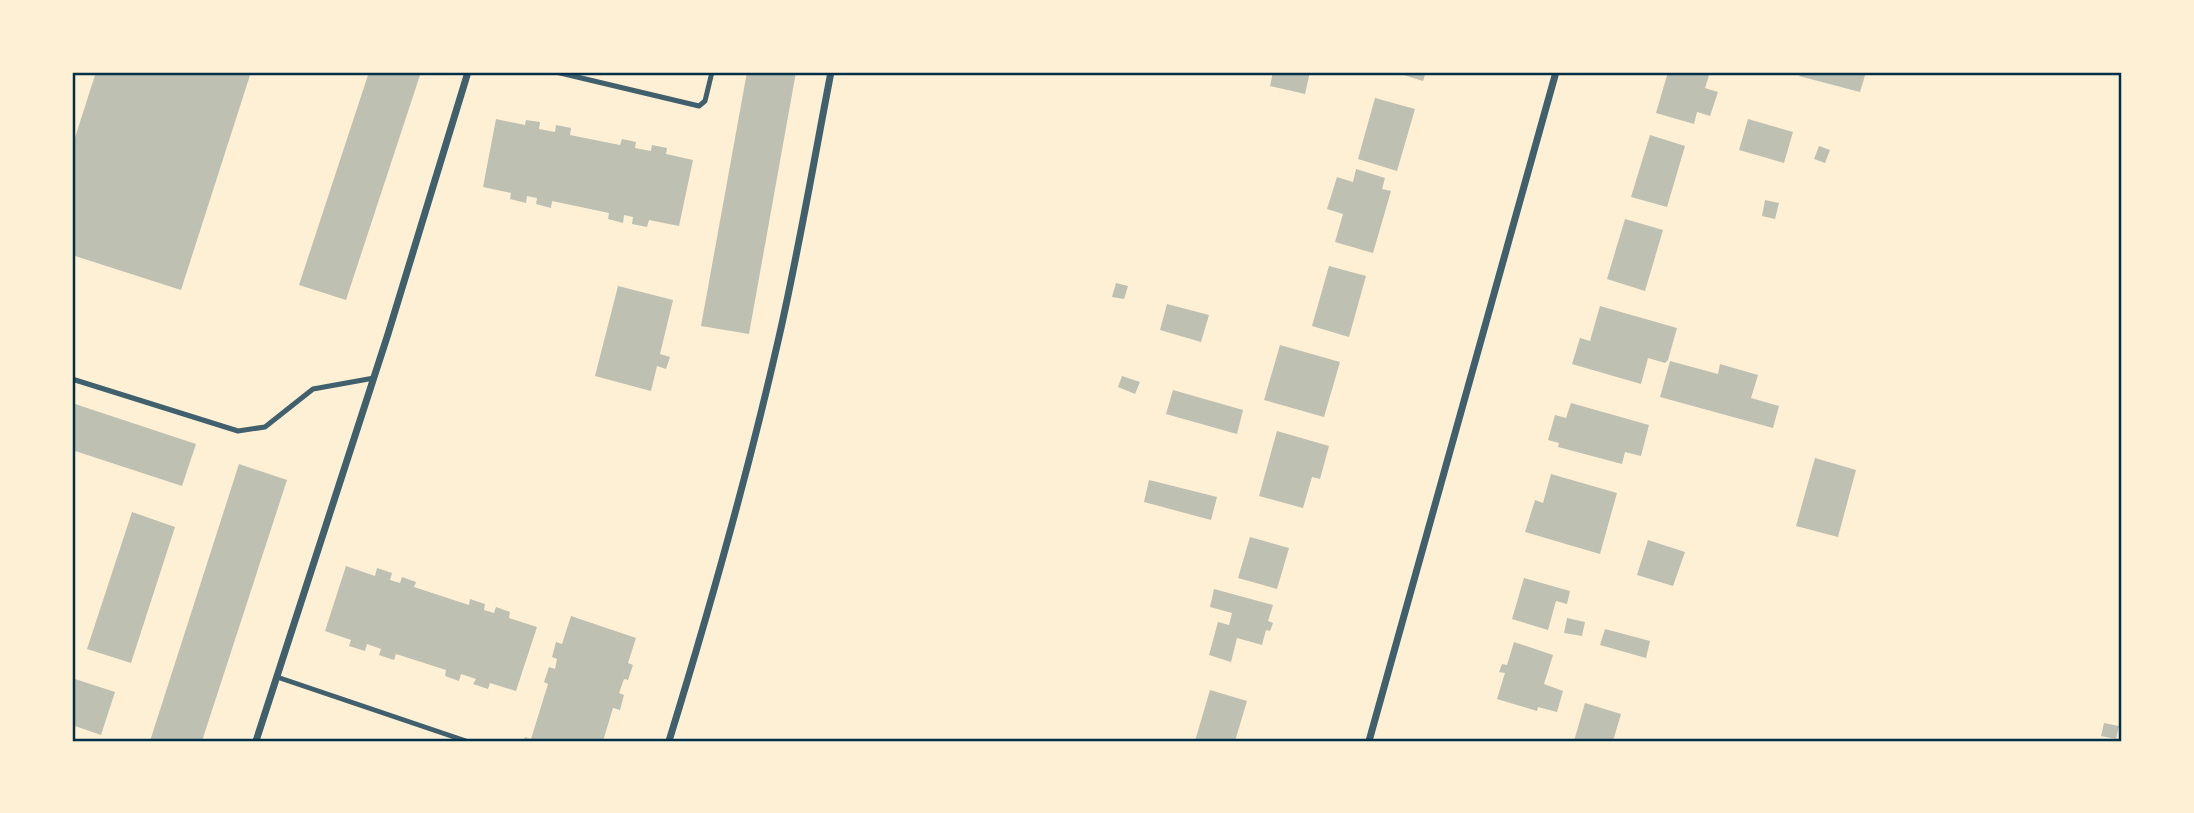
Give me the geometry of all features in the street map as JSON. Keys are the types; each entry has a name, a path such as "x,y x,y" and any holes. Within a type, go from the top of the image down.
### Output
{"street":[{"path":"256,741 374,378 468,72"},
{"path":"669,741 702,636 750,456 779,335 831,72"},
{"path":"1369,741 1556,72"}],"lane":[{"path":"556,72 699,106 705,101 712,72"},
{"path":"72,379 238,431 265,427 313,389 374,378"},
{"path":"277,677 466,741"}],"building":[{"path":"96,72 251,72 181,290 72,255 72,147"},
{"path":"369,72 421,72 346,300 299,285"},
{"path":"747,72 796,72 749,334 701,326"},
{"path":"1273,72 1310,72 1305,94 1270,86"},
{"path":"1394,72 1426,72 1423,81"},
{"path":"1668,72 1710,72 1705,88 1718,92 1710,116 1697,112 1694,124 1656,113"},
{"path":"1801,72 1866,72 1860,92 1799,76"},
{"path":"1375,98 1415,109 1397,171 1358,159"},
{"path":"496,119 525,125 526,120 540,122 539,129 555,132 556,125 571,128 570,135 620,145 622,139 636,142 635,148 651,151 652,145 667,148 666,154 693,160 679,226 649,220 647,227 632,224 633,217 624,215 623,223 608,219 609,213 552,201 551,208 536,204 537,198 527,196 526,203 510,199 511,193 483,187"},
{"path":"1748,119 1793,132 1784,163 1739,150"},
{"path":"1650,135 1685,146 1667,207 1631,197"},
{"path":"1819,146 1830,150 1825,163 1814,159"},
{"path":"1356,169 1385,178 1382,189 1391,191 1373,253 1335,242 1343,214 1327,209 1337,177 1353,182"},
{"path":"1765,200 1779,203 1775,219 1762,216"},
{"path":"1625,219 1663,230 1645,291 1607,279"},
{"path":"1329,266 1366,276 1349,337 1312,326"},
{"path":"1116,283 1128,286 1124,299 1112,297"},
{"path":"618,286 673,300 660,354 670,357 666,369 657,366 651,391 595,376"},
{"path":"1167,304 1209,315 1201,342 1160,330"},
{"path":"1600,306 1677,328 1668,360 1665,363 1648,358 1641,384 1572,364 1580,338 1590,341"},
{"path":"1280,345 1340,362 1324,417 1264,400"},
{"path":"1670,361 1718,374 1720,364 1758,375 1751,398 1779,406 1773,428 1660,397"},
{"path":"1122,376 1140,382 1135,394 1118,387"},
{"path":"1173,390 1243,410 1237,434 1166,414"},
{"path":"72,403 196,444 182,486 72,450"},
{"path":"1571,403 1649,425 1641,456 1625,452 1622,464 1558,447 1559,443 1548,440 1555,415 1566,418"},
{"path":"1277,431 1329,446 1320,479 1312,477 1303,508 1259,496"},
{"path":"1815,458 1856,470 1838,537 1796,526"},
{"path":"239,464 287,480 202,741 150,741"},
{"path":"1551,474 1617,493 1600,554 1525,532 1535,500 1543,503"},
{"path":"1149,480 1217,497 1211,520 1144,502"},
{"path":"132,512 175,527 131,663 87,649"},
{"path":"1250,537 1289,548 1277,589 1238,578"},
{"path":"1648,540 1685,552 1673,586 1637,575"},
{"path":"346,566 375,576 377,568 392,573 390,580 400,583 402,577 416,582 414,587 469,605 470,599 485,604 484,610 494,613 496,607 510,612 509,618 537,627 516,691 490,683 488,689 473,684 476,679 461,674 459,681 445,676 446,670 396,654 394,660 379,655 381,649 367,644 365,651 349,646 351,640 325,631"},
{"path":"1524,578 1570,591 1567,604 1556,601 1548,630 1512,619"},
{"path":"1214,589 1273,605 1268,621 1273,623 1270,631 1266,630 1262,645 1237,638 1231,662 1209,655 1218,622 1229,625 1232,613 1210,607"},
{"path":"571,616 636,638 628,663 633,665 628,680 624,679 619,693 624,695 620,710 613,708 603,741 523,741 525,737 531,739 548,684 544,682 549,667 555,669 557,659 552,657 556,642 562,644"},
{"path":"1567,618 1585,622 1582,636 1564,633"},
{"path":"1605,629 1650,641 1646,658 1600,645"},
{"path":"1514,642 1553,655 1544,684 1563,691 1557,712 1538,707 1537,711 1497,699 1505,673 1499,672 1502,664 1507,665"},
{"path":"72,678 115,692 101,735 72,725"},
{"path":"1210,690 1247,701 1235,741 1195,741"},
{"path":"1585,703 1621,714 1613,741 1574,741"},
{"path":"2104,723 2119,726 2116,739 2101,736"}]}
